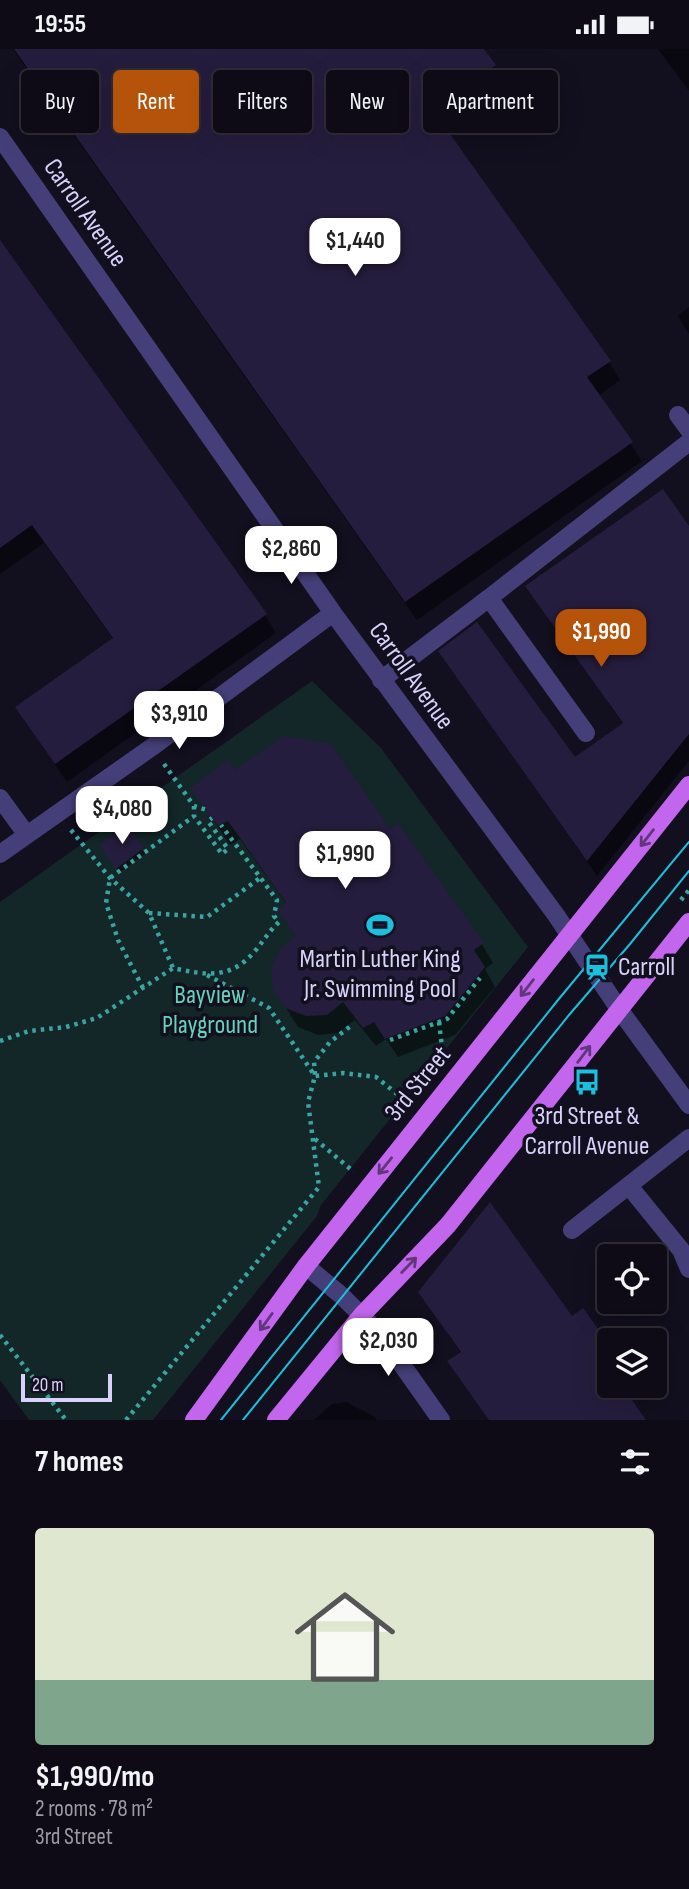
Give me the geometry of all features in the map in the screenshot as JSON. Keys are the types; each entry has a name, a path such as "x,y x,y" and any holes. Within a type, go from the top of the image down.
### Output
{"main road":[{"name":"3rd Street","path":"194,1420 306,1266 689,785"},
{"path":"276,1420 362,1315 448,1225 689,922"}],"street":[{"name":"Carroll Avenue","path":"0,137 333,613 570,935 619,1009 689,1105"},
{"path":"678,415 689,430"},
{"path":"381,680 689,442"},
{"path":"489,598 586,733"},
{"path":"0,854 152,747 333,613"},
{"path":"0,797 27,835"},
{"path":"572,1230 689,1138"},
{"path":"629,1186 681,1250 689,1269"},
{"path":"306,1266 381,1335 440,1420"}],"path":[{"path":"152,747 194,806 194,816 222,853 228,849 208,821 212,818"},
{"path":"194,806 206,810"},
{"path":"60,813 76,839 110,878 149,913 173,968"},
{"path":"143,988 118,940 106,903 110,878 194,816"},
{"path":"206,975 227,971 243,963 279,922 274,916 276,900 221,825"},
{"path":"149,913 207,916 260,878"},
{"path":"0,1041 29,1031 66,1027 97,1018 173,968 206,975 269,1008 315,1076"},
{"path":"390,1040 447,1019 481,978"},
{"path":"126,1420 319,1187 309,1103 315,1076 314,1062 330,1042 352,1025"},
{"path":"315,1076 344,1073 376,1077 397,1094"},
{"path":"315,1139 370,1185"},
{"path":"0,1335 66,1420"}],"green space":[{"name":"Bayview Playground","path":"312,681 381,748 528,947 153,1420 29,1420 0,1380 0,902"}],"building":[{"path":"14,49 484,49 496,65 489,70 423,70 423,133 449,133 611,361 587,377 633,442 405,602 73,133 99,133 99,70 29,70"},
{"path":"0,240 267,614 55,764 15,707 113,638 32,525 0,548"},
{"path":"663,489 689,526 689,734 587,861 438,651 477,622 575,757 623,723 525,586"},
{"path":"283,736 330,743 390,829 398,823 484,943 474,950 485,967 445,1016 385,1039 374,1022 363,1028 343,1002 327,1015 306,1016 285,1008 273,990 271,969 280,949 296,936 278,910 286,903 228,821 218,826 190,788 229,760 235,770"},
{"path":"127,824 144,848 116,869 99,845"},
{"path":"490,1202 572,1316 583,1308 597,1328 595,1348 597,1398 630,1398 646,1420 489,1420 447,1361 461,1352 418,1292"}],"tram line":[{"path":"221,1420 558,1000 689,842"},
{"path":"243,1420 569,1015 689,871"}],"place":[{"name":"Martin Luther King Jr. Swimming Pool","path":"380,925"},
{"name":"Carroll","path":"597,967"},
{"name":"3rd Street & Carroll Avenue","path":"587,1082"}]}
